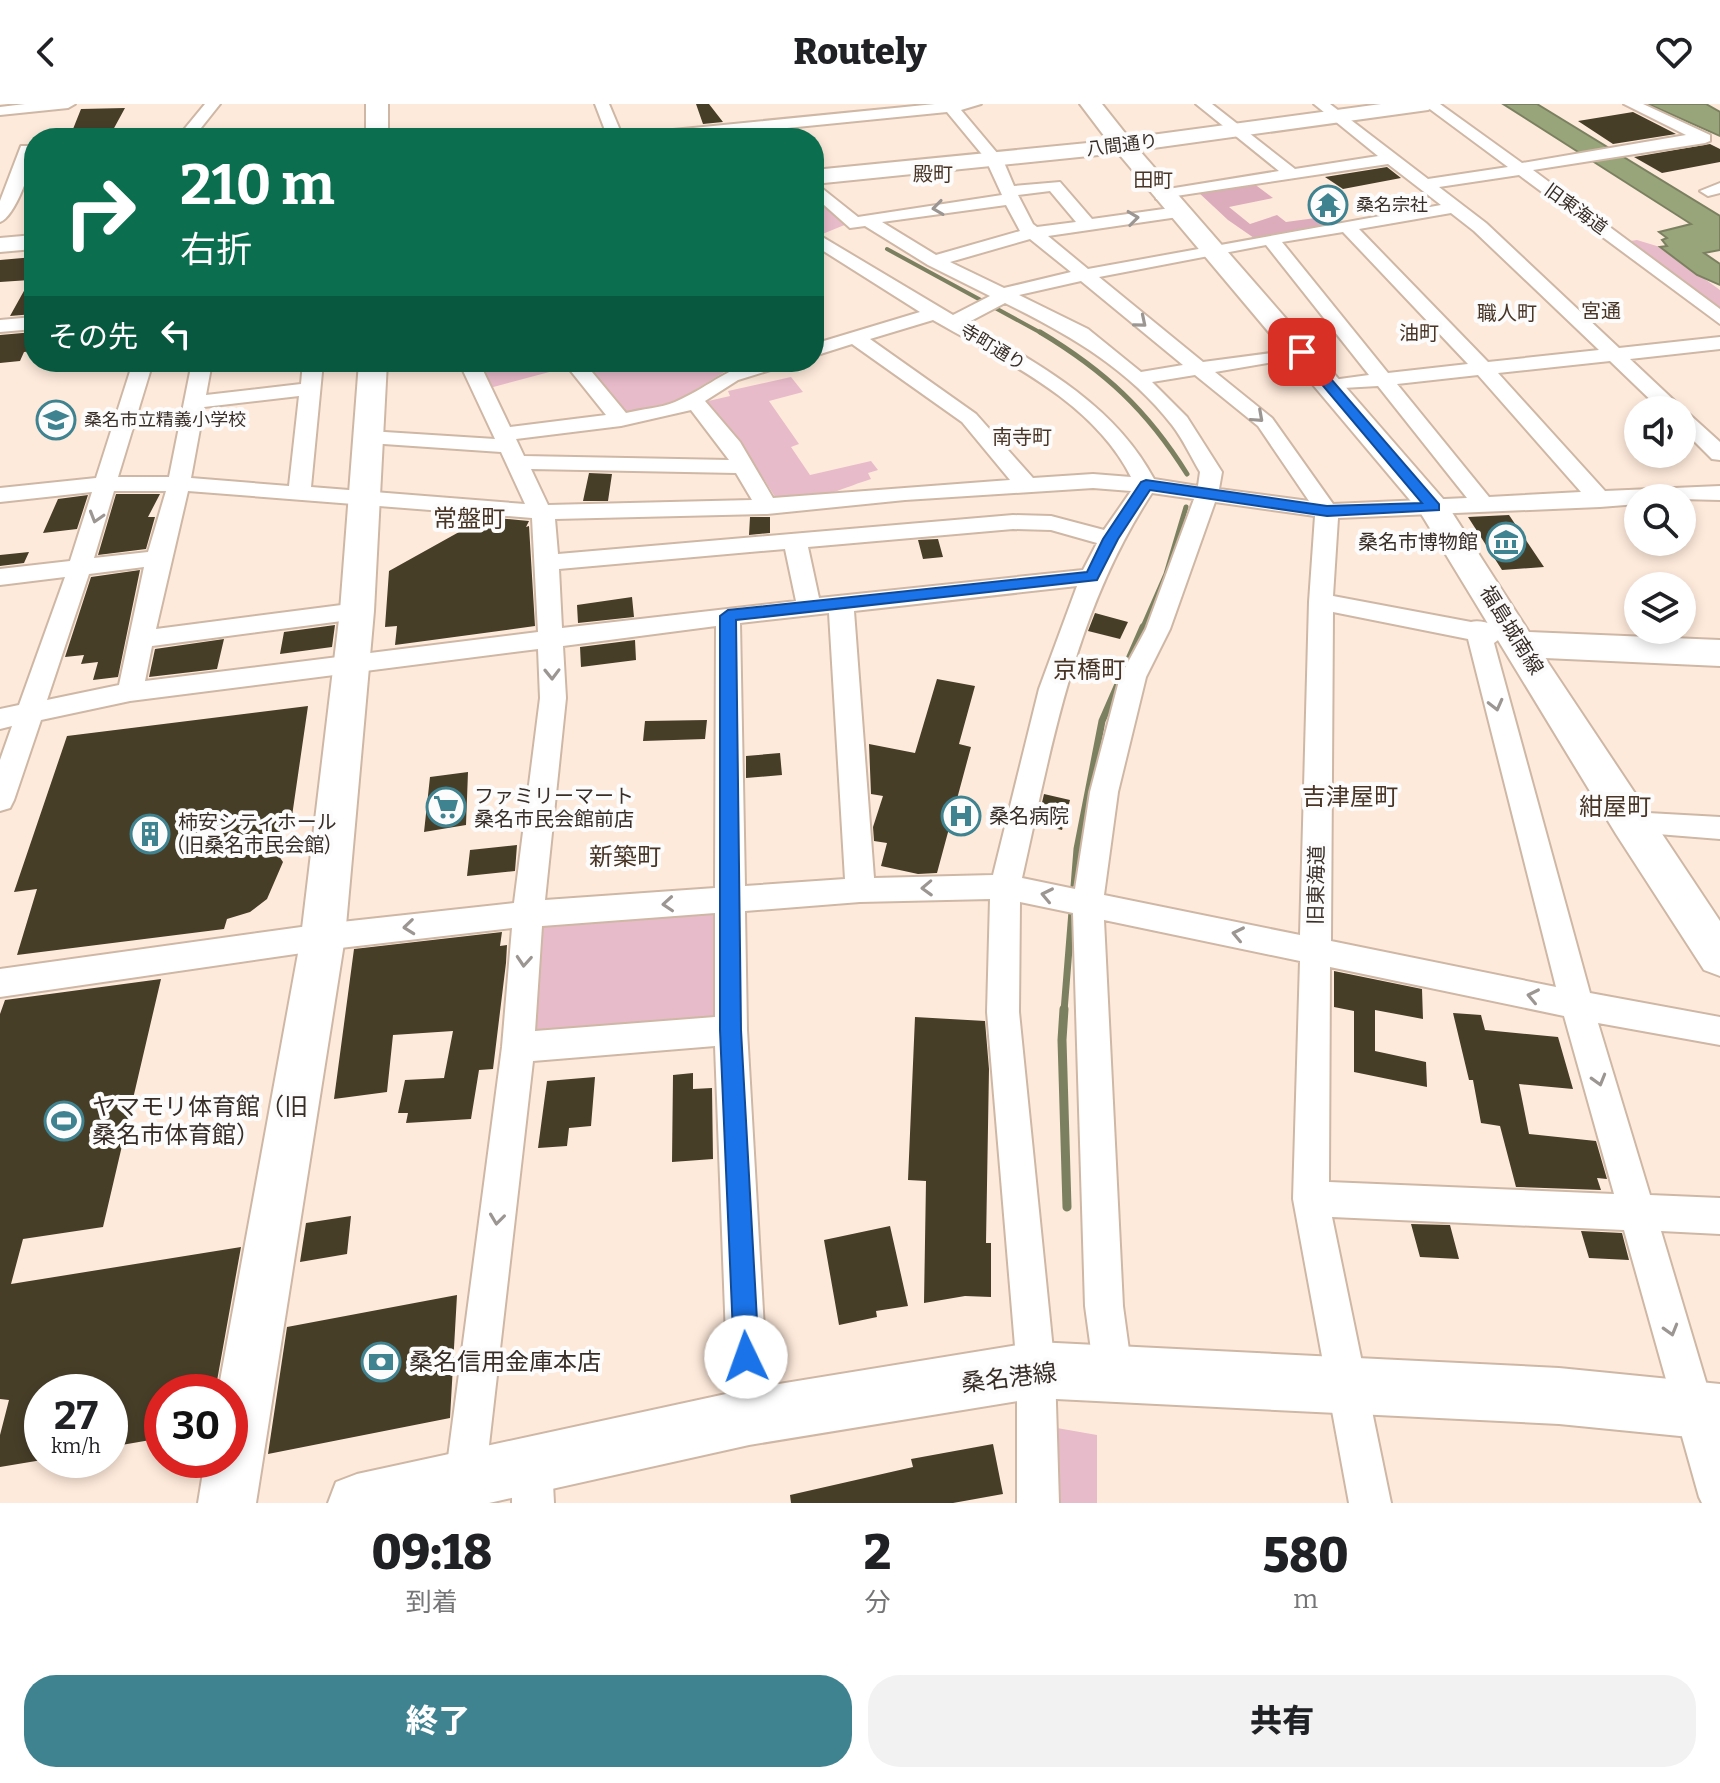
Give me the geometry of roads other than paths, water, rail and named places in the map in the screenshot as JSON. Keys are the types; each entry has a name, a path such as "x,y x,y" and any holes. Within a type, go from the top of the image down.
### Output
{"street":[{"path":"0,111 68,104"},
{"path":"193,128 213,104"},
{"path":"377,104 377,128"},
{"path":"602,104 612,128"},
{"path":"829,104 843,119"},
{"path":"758,128 974,104"},
{"name":"福島城南線","path":"1091,104 1121,146 1332,385 1433,507 1630,823 1720,957"},
{"path":"1203,104 1292,174"},
{"name":"八間通り","path":"824,176 1121,146 1238,131 1330,111 1429,104"},
{"name":"旧東海道","path":"1429,104 1720,318"},
{"path":"1631,104 1720,145"},
{"path":"947,106 993,160 1032,233 1265,422 1327,511"},
{"path":"1330,111 1457,207 1658,396"},
{"path":"1429,184 1703,137"},
{"path":"0,217 8,187 24,151"},
{"path":"934,261 1032,233 1087,224 1292,174 1393,158"},
{"path":"824,196 856,224 866,219 1054,185 1087,224"},
{"path":"824,347 981,309 1005,296 1084,275 1211,249 1457,207"},
{"path":"866,219 934,261 1081,333 1100,362 1138,378 1180,421 1211,472 1207,494 1158,629 1133,677 1104,792 1088,904 1104,1306 1113,1372"},
{"path":"1348,227 1484,370 1600,500"},
{"path":"1271,240 1485,506"},
{"path":"0,245 24,243"},
{"name":"寺町通り","path":"824,243 1061,389 1112,434 1138,464 1146,485"},
{"path":"0,326 24,324"},
{"path":"856,338 969,418 1026,484"},
{"path":"1332,385 1720,343"},
{"path":"1138,378 1302,352"},
{"path":"0,800 80,567 140,372"},
{"path":"130,692 158,558 179,484 200,372"},
{"path":"299,494 312,372"},
{"path":"227,1503 323,937 357,611 372,372"},
{"path":"465,1480 518,1047 528,914 553,698 543,512 474,372"},
{"path":"582,372 621,420"},
{"path":"509,447 681,407 731,376 744,372"},
{"path":"194,402 310,389"},
{"path":"694,400 743,467 761,507 799,540 809,607"},
{"path":"1696,431 1720,454"},
{"path":"369,437 743,467"},
{"path":"0,495 106,484 179,484 543,512 761,507 1093,481 1146,485 1327,511 1720,493"},
{"path":"1038,1503 1036,1370 1003,1012 1005,887 1052,689 1092,577 1110,539 1146,485"},
{"path":"743,544 761,507"},
{"name":"旧東海道","path":"1327,511 1321,602 1311,1199 1370,1503"},
{"path":"548,562 1013,522 1051,523 1110,539"},
{"path":"0,577 158,558"},
{"path":"0,719 130,692 728,616 1092,577"},
{"path":"1321,602 1478,629 1521,644 1720,653"},
{"path":"841,604 860,890"},
{"path":"141,639 357,611"},
{"path":"728,616 731,1030 749,1417"},
{"path":"1478,629 1577,1005 1637,1211 1706,1409 1720,1497"},
{"path":"1630,823 1720,828"},
{"path":"0,983 323,937 528,914 860,890 1005,887 1577,1005 1720,1031"},
{"path":"518,1047 731,1030"},
{"path":"1311,1199 1720,1216"},
{"name":"桑名港線","path":"357,1503 465,1480 533,1484 749,1417 1036,1370 1559,1396 1706,1409"}],"waterway":[{"path":"887,249 1043,334"},
{"path":"1040,332 1085,362 1123,394 1156,430 1187,474"},
{"path":"1142,629 1166,574 1186,507"},
{"path":"1064,1011 1077,849 1102,721 1143,627"},
{"path":"1064,1009 1062,1040 1067,1207"}],"place":[{"name":"桑名宗社","path":"1328,205"},
{"name":"桑名市立精義小学校","path":"56,420"},
{"name":"桑名市博物館","path":"1506,542"},
{"name":"ファミリーマート 桑名市民会館前店","path":"446,807"},
{"name":"桑名病院","path":"961,816"},
{"name":"柿安シティホール (旧桑名市民会館)","path":"150,834"},
{"name":"ヤマモリ体育館（旧 桑名市体育館）","path":"64,1121"},
{"name":"桑名信用金庫本店","path":"381,1362"}],"district":[{"name":"殿町","path":"933,174"},
{"name":"田町","path":"1153,180"},
{"name":"宮通","path":"1601,311"},
{"name":"職人町","path":"1507,313"},
{"name":"油町","path":"1419,333"},
{"name":"南寺町","path":"1022,437"},
{"name":"常盤町","path":"469,519"},
{"name":"京橋町","path":"1089,670"},
{"name":"吉津屋町","path":"1350,797"},
{"name":"紺屋町","path":"1615,807"},
{"name":"新築町","path":"625,857"}]}
